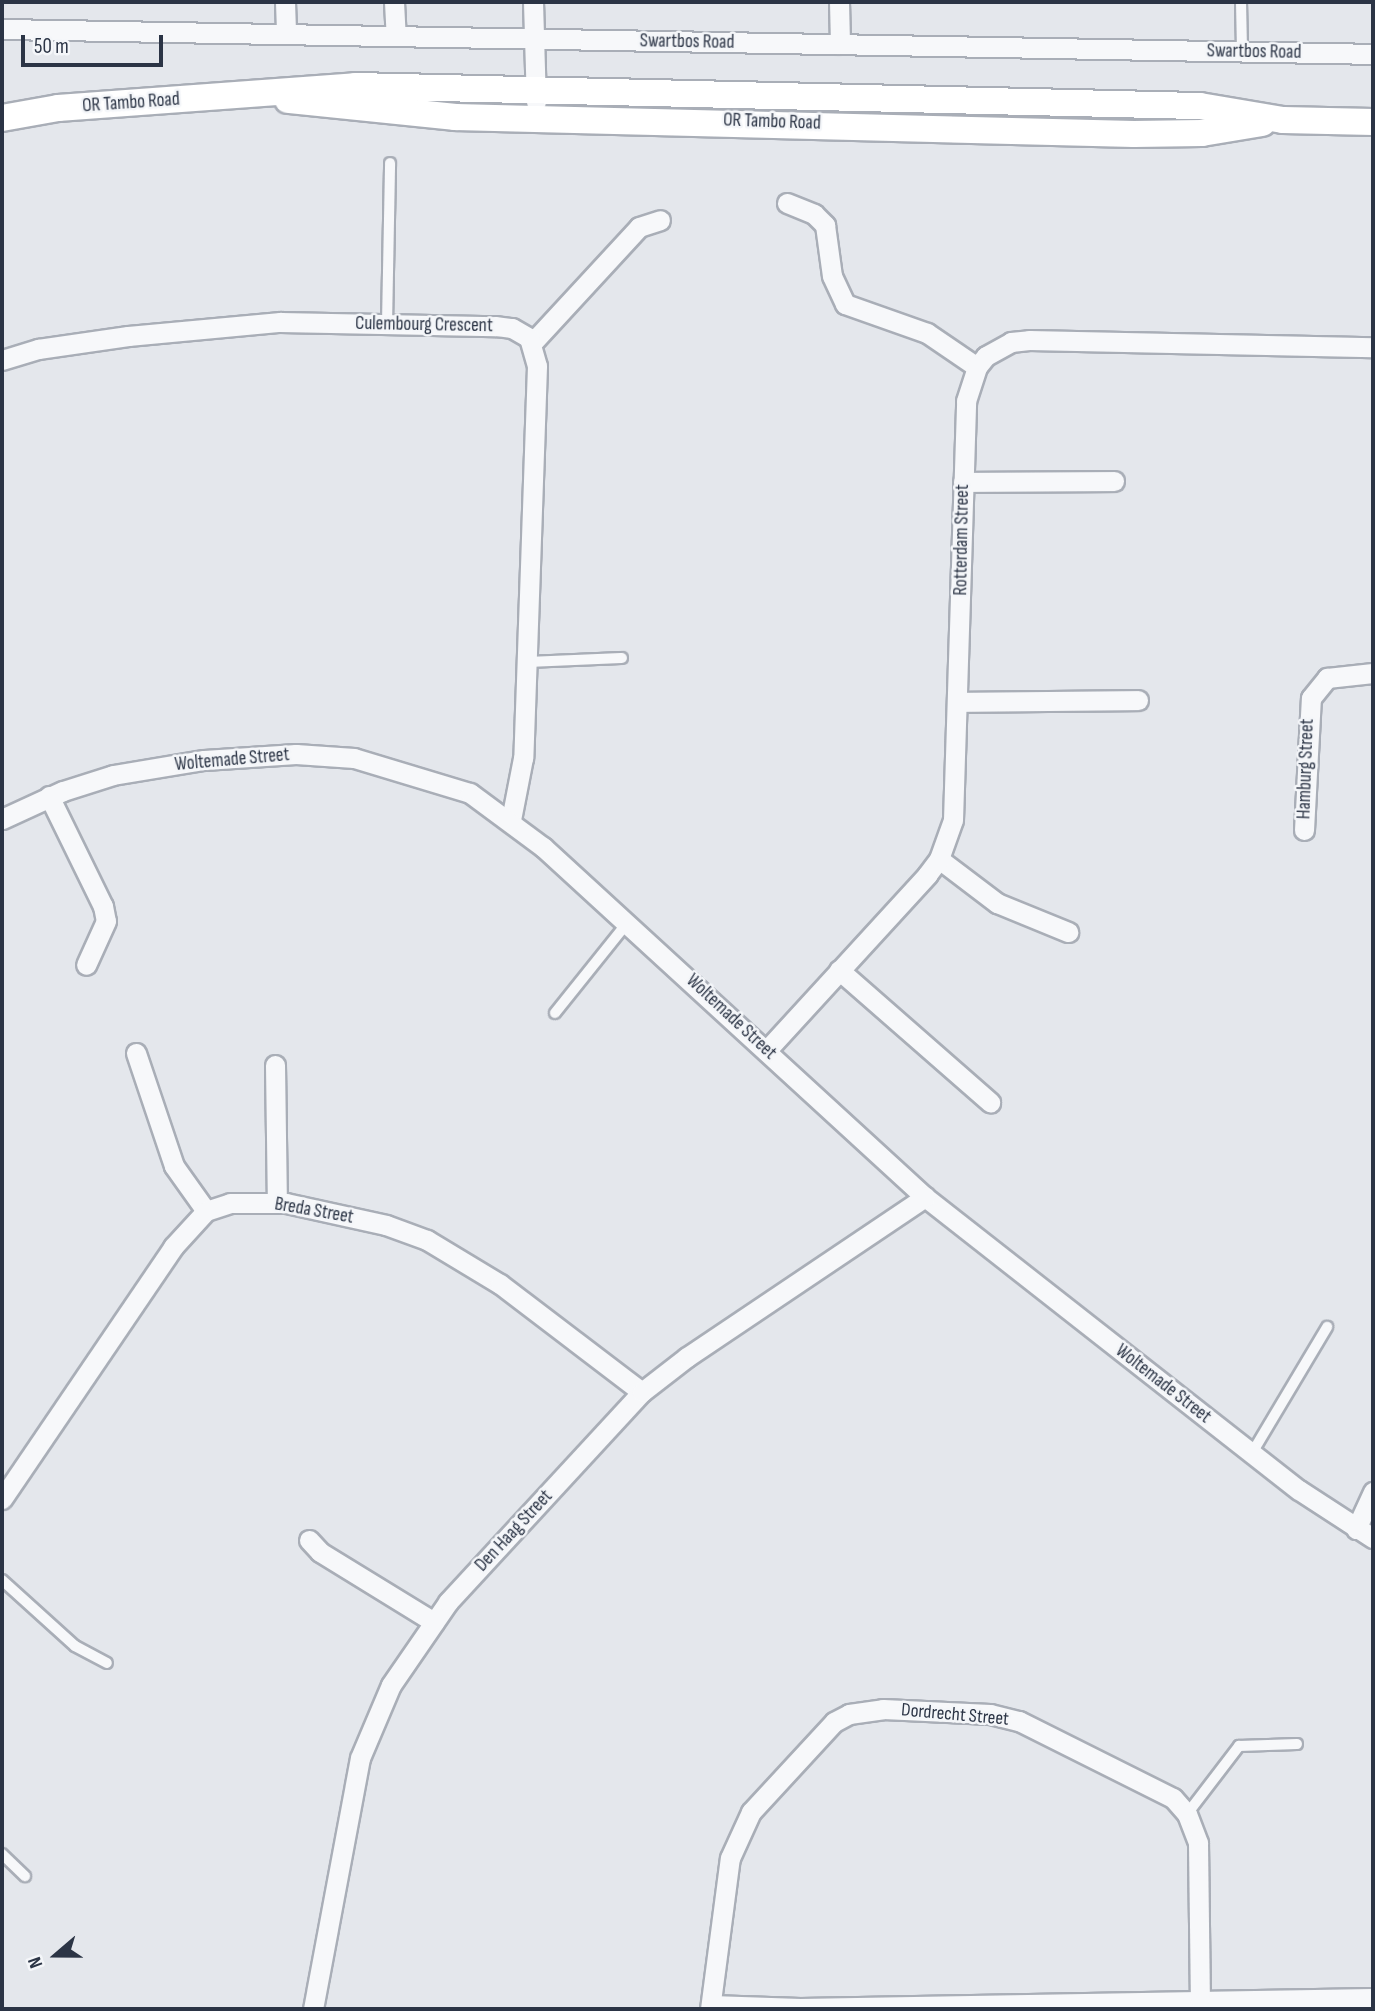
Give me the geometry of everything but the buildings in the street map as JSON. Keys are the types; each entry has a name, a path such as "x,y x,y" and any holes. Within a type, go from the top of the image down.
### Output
{"main road":[{"name":"OR Tambo Road","path":"2,118 58,108 262,96 355,86 1200,106 1283,120 1373,122"},
{"name":"OR Tambo Road","path":"262,96 321,106 455,117 1134,134 1202,133 1283,120"}],"street":[{"path":"285,2 286,34"},
{"path":"394,2 396,36"},
{"path":"533,2 536,117"},
{"path":"839,2 840,44"},
{"name":"Swartbos Road","path":"2,29 1373,54"},
{"path":"787,202 814,214 825,225 832,276 845,304 927,334 977,367 998,348 1029,340 1373,347"},
{"path":"511,820 523,758 537,366 533,342 639,227 660,220"},
{"name":"Culembourg Crescent","path":"2,360 38,349 218,326 387,324 512,328 533,342"},
{"name":"Rotterdam Street","path":"766,1051 939,859 953,820 966,401 977,367"},
{"path":"963,482 1114,481"},
{"name":"Hamburg Street","path":"1304,830 1308,714 1315,688 1332,676 1373,673"},
{"path":"958,702 1138,700"},
{"name":"Woltemade Street","path":"2,819 49,796 126,773 204,760 296,754 354,758 427,777 470,793 511,820 627,922 925,1197 1252,1453 1365,1534"},
{"path":"49,796 103,906 106,921 86,965"},
{"path":"939,859 997,903 1068,932"},
{"path":"839,970 990,1102"},
{"path":"2,1499 173,1247 206,1211 174,1166 136,1053"},
{"path":"275,1065 277,1203"},
{"name":"Den Haag Street","path":"313,2009 360,1758 391,1685 434,1622 642,1392 687,1357 925,1197"},
{"name":"Breda Street","path":"206,1211 230,1203 277,1203 386,1225 427,1240 500,1284 642,1392"},
{"path":"1365,1534 1373,1492"},
{"path":"309,1540 320,1552 434,1622"},
{"name":"Dordrecht Street","path":"710,2007 730,1858 751,1812 807,1747 849,1714 883,1709 936,1711 1019,1721 1173,1798 1187,1814"},
{"path":"1187,1814 1198,1843 1200,1998"},
{"path":"710,2007 800,2008 1200,1998 1373,1998"}],"lane":[{"path":"1241,2 1242,51"},
{"path":"387,324 390,163"},
{"path":"527,662 622,658"},
{"path":"555,1013 627,922"},
{"path":"1252,1453 1327,1327"},
{"path":"2,1580 66,1639 107,1663"},
{"path":"1187,1814 1239,1746 1297,1744"},
{"path":"2,1854 25,1876"}]}
